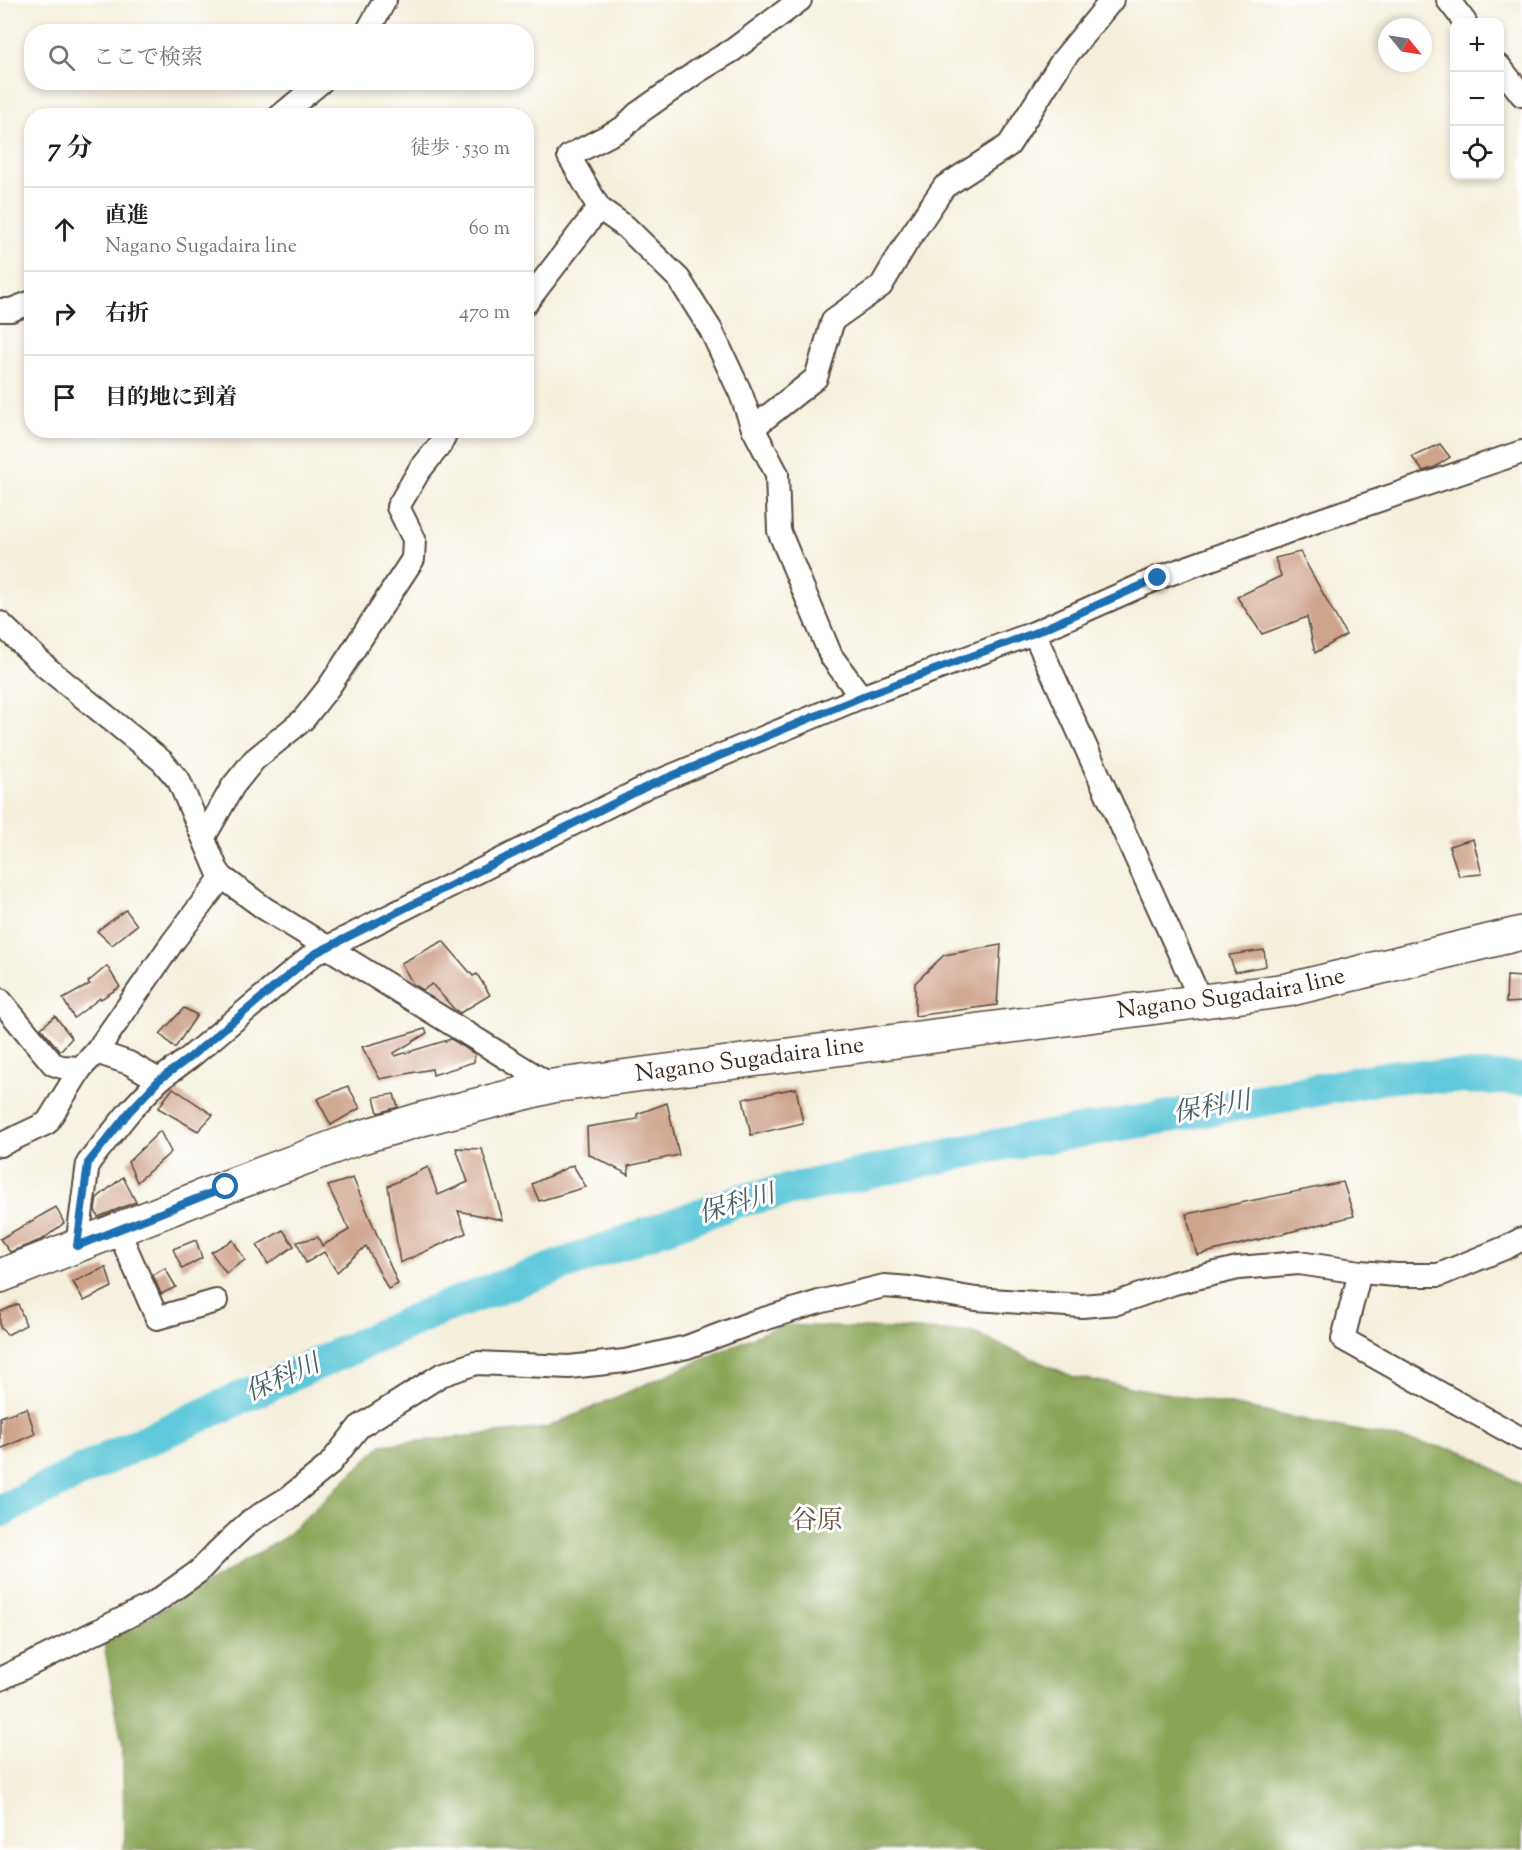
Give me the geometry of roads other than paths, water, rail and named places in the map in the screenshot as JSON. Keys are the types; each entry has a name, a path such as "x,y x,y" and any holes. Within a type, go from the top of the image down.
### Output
{"main road":[{"name":"Nagano Sugadaira line","path":"0,1276 355,1139 552,1086 1287,990 1522,933"}],"street":[{"path":"372,24 385,0"},
{"path":"800,0 733,50 698,71 637,114 623,128 569,156 599,208 626,226 679,279 711,330 741,394 753,428 777,474 779,531 831,656 861,697"},
{"path":"753,428 816,378 833,320 881,286 944,187 1009,145 1062,61 1112,0"},
{"path":"1448,0 1462,18"},
{"path":"1504,72 1522,94"},
{"path":"290,108 311,90"},
{"path":"534,293 599,208"},
{"path":"0,310 11,310 24,305"},
{"path":"204,837 233,786 254,760 303,720 329,687 413,558 414,539 398,507 419,471 443,438"},
{"path":"77,1246 88,1163 129,1112 159,1080 189,1058 314,954 650,785 861,697 1034,633 1158,578 1522,452"},
{"path":"0,623 47,668 162,762 179,781 222,877 264,908 329,946 552,1086"},
{"path":"1034,633 1201,1001"},
{"path":"0,1145 47,1124 89,1060 222,877"},
{"path":"0,1000 53,1064 62,1067 89,1060 129,1063 159,1080"},
{"path":"118,1230 157,1318 216,1301"},
{"path":"0,1679 151,1605 198,1572 250,1521 288,1498 328,1466 359,1427 441,1375 476,1363 569,1367 625,1361 687,1347 751,1323 819,1302 884,1286 976,1299 1082,1306 1117,1304 1174,1283 1239,1268 1299,1263 1360,1272 1438,1275 1522,1239"},
{"path":"1360,1272 1343,1339 1522,1438"}],"waterway":[{"name":"保科川","path":"0,1511 131,1447 437,1310 738,1201 992,1146 1394,1076 1522,1079"}],"district":[{"name":"谷原","path":"817,1521"}]}
